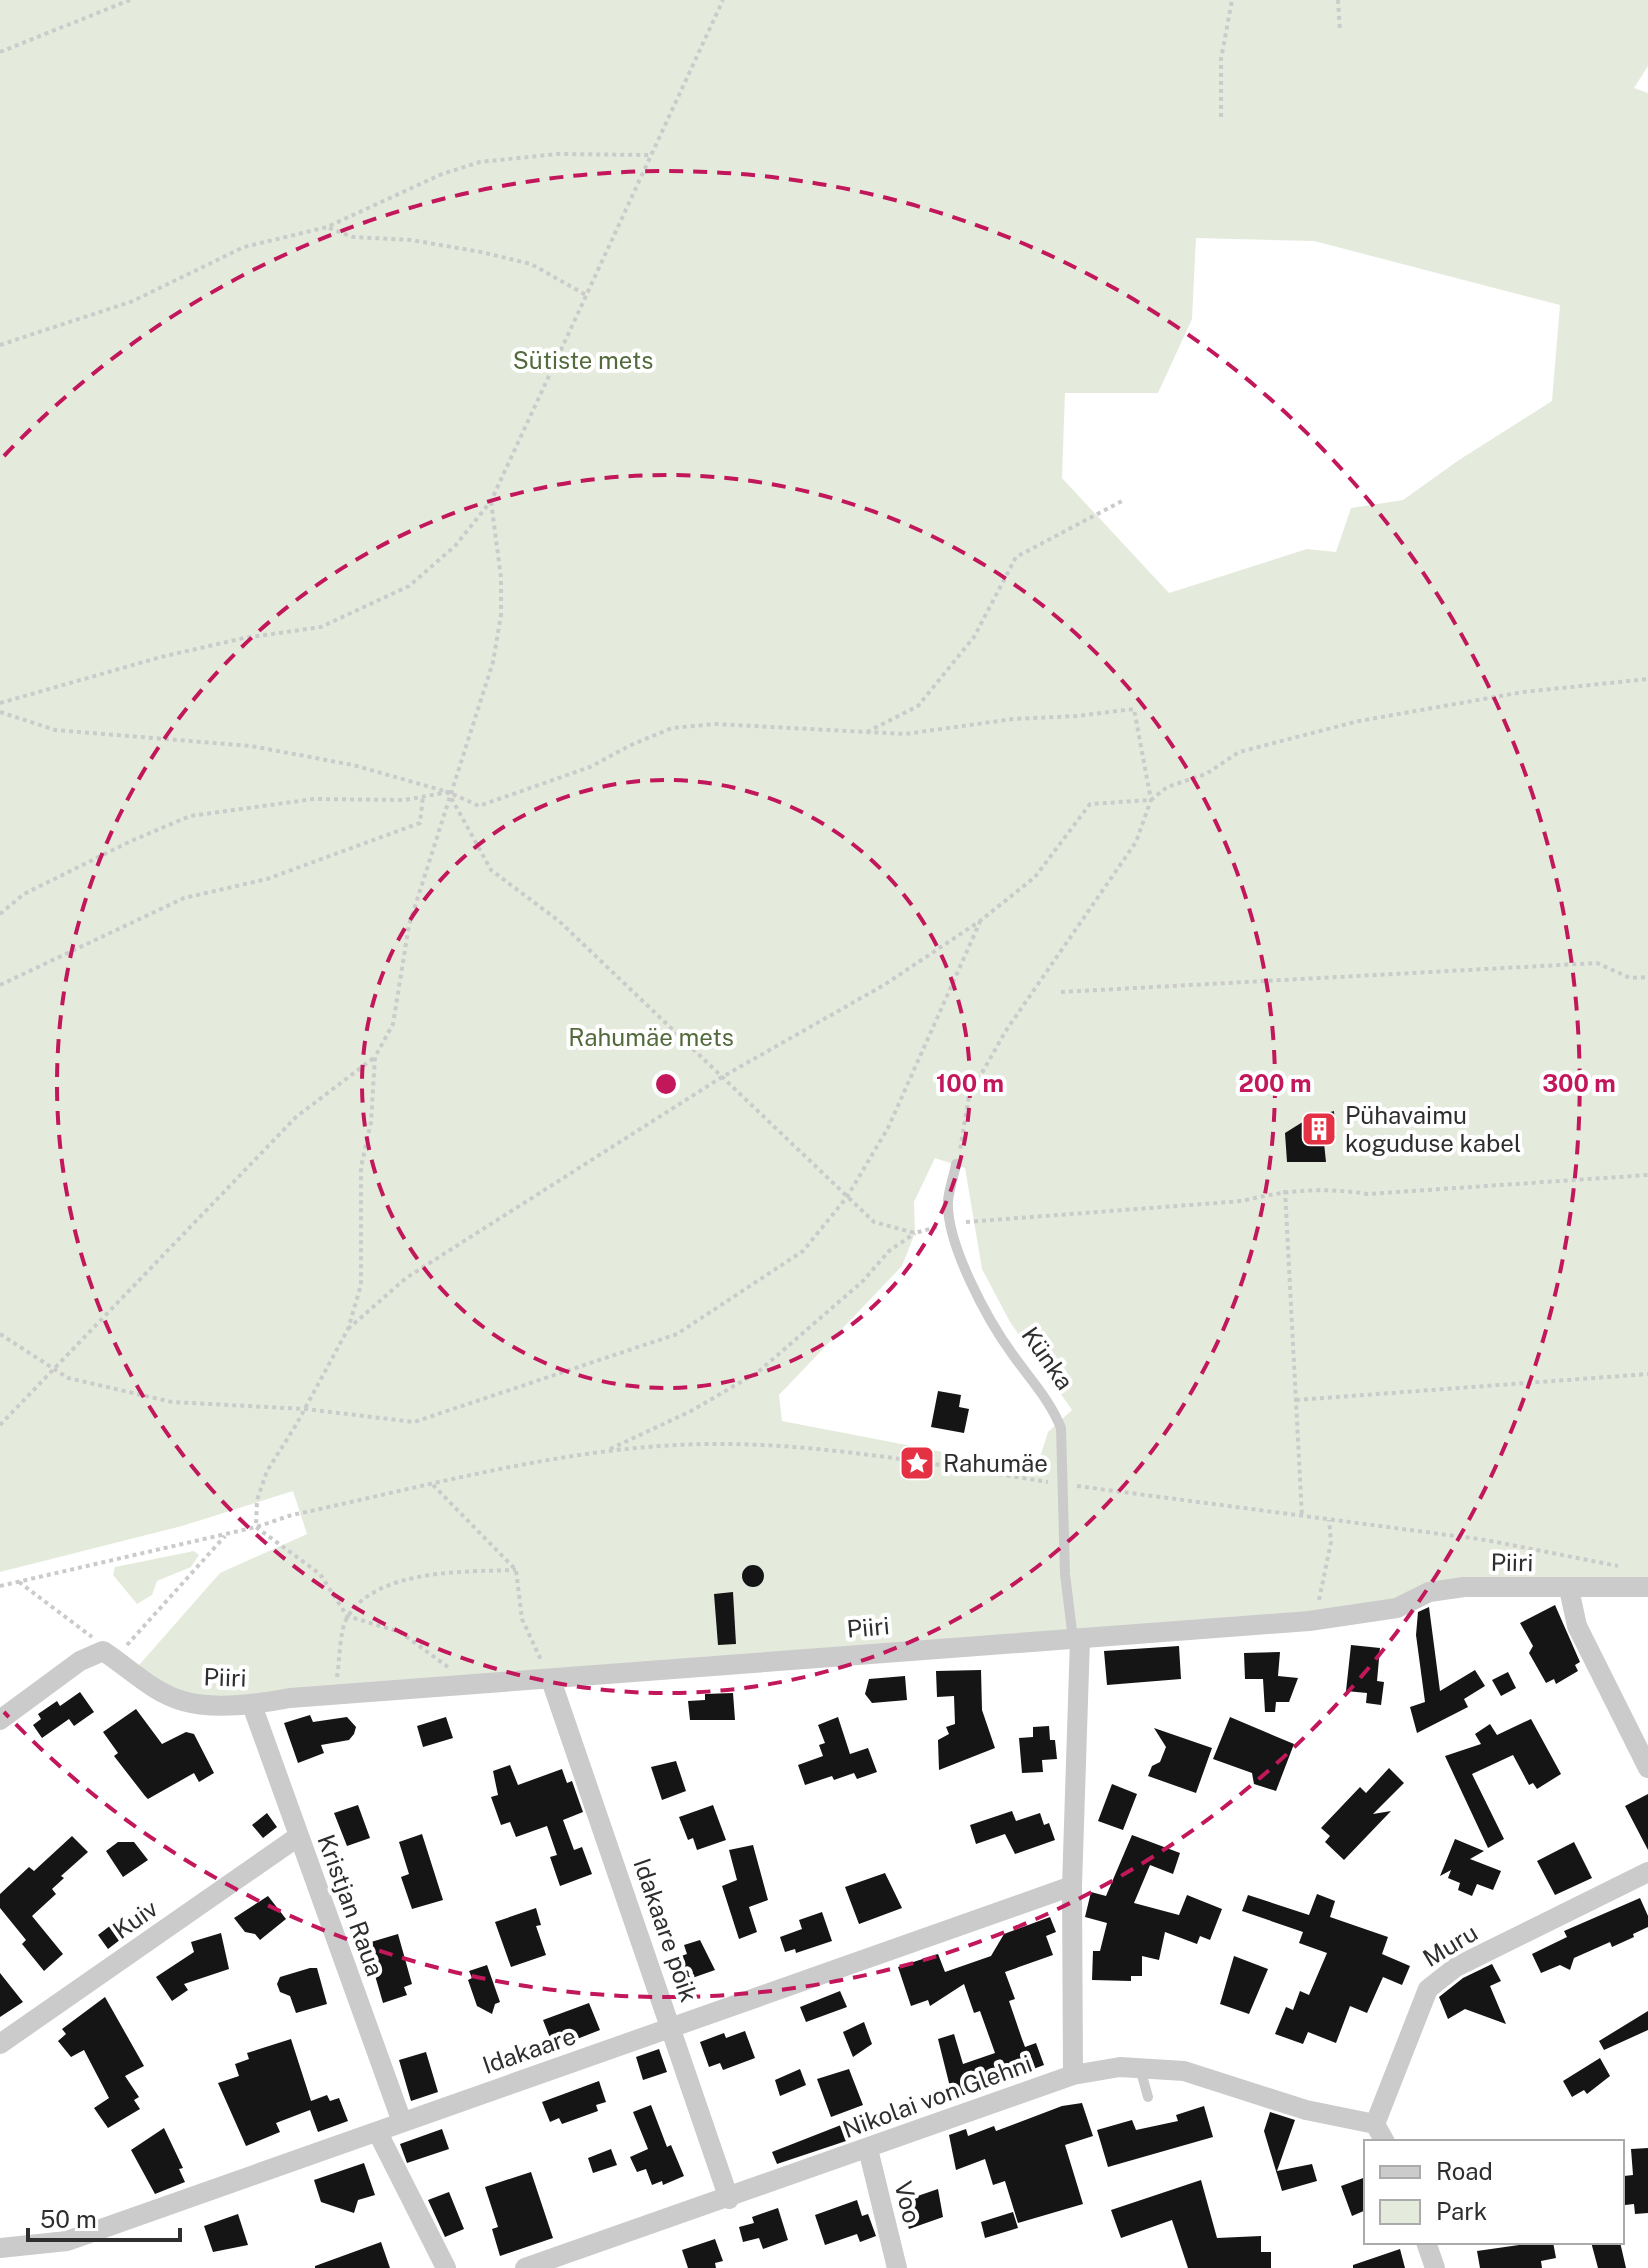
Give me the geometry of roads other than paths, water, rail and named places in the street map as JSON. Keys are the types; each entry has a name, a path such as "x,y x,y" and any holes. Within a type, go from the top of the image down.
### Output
{"street":[{"name":"Piiri","path":"0,1720 80,1661 111,1656 132,1673 183,1701 252,1705 334,1695 1316,1620 1397,1608 1429,1592 1452,1589 1648,1587"},
{"path":"1569,1589 1577,1626 1648,1768"},
{"name":"Künka","path":"1073,2075 1076,1639"},
{"name":"Idakaare põik","path":"551,1680 672,2027 683,2074 729,2199"},
{"name":"Kristjan Raua","path":"252,1705 402,2122"},
{"name":"Kuiv","path":"0,2044 299,1836"},
{"name":"Muru","path":"1380,2133 1428,1989 1456,1967 1648,1872"},
{"name":"Idakaare","path":"0,2248 67,2241 1072,1886"},
{"name":"Nikolai von Glehni","path":"525,2268 729,2199 1073,2075 1139,2066 1184,2071 1380,2133"},
{"path":"378,2133 446,2268"},
{"name":"Voo","path":"868,2149 897,2268"},
{"path":"1427,2244 1435,2268"}],"lane":[{"name":"Künka","path":"956,1164 948,1202 951,1224 970,1279 1010,1353 1053,1410 1061,1428 1065,1484 1065,1574 1076,1639"},
{"path":"1139,2066 1148,2097"}],"place":[{"name":"Pühavaimu koguduse kabel","path":"1319,1129"},
{"name":"Rahumäe","path":"917,1463"}],"park label":[{"name":"Sütiste mets","path":"583,360"},
{"name":"Rahumäe mets","path":"651,1037"}]}
